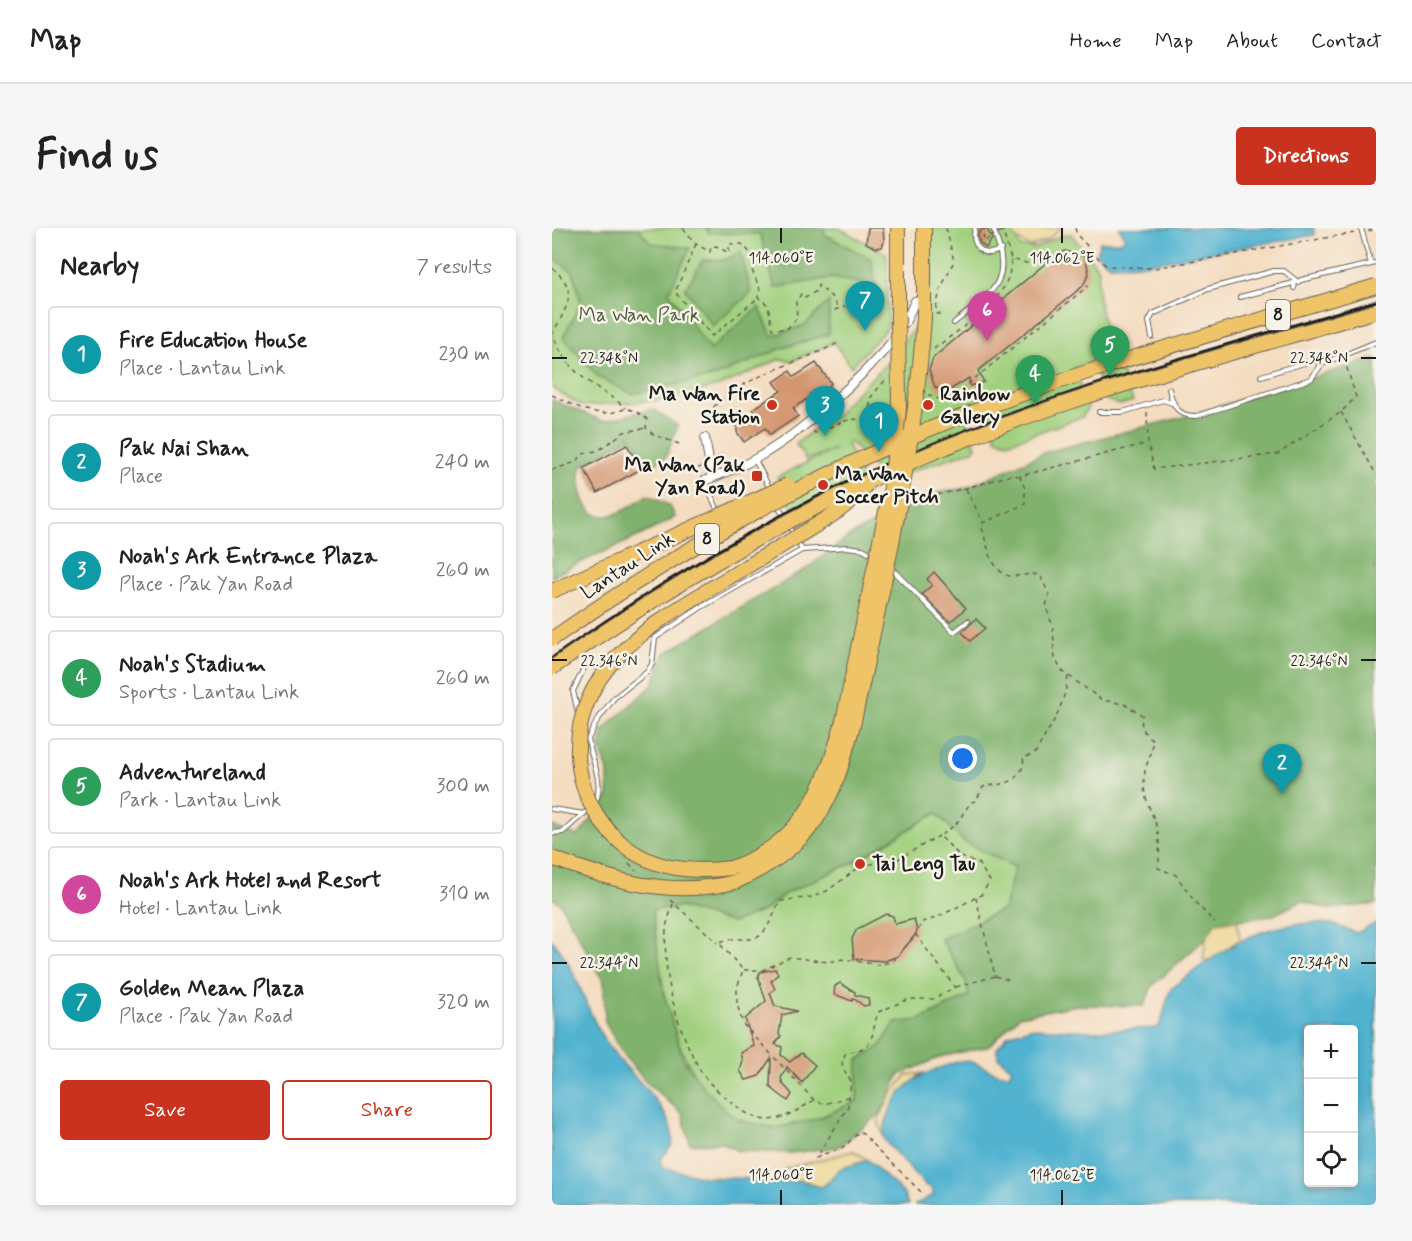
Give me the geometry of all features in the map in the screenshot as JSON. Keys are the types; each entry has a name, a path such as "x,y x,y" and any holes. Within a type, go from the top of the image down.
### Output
{"highway":[{"path":"849,719 894,463 899,408 898,230"},
{"path":"869,481 854,501 640,634 610,663 598,680 585,707 577,743 580,773 593,808 610,832 636,854 659,865 705,872 733,875 764,869 788,852 806,834 834,790 903,488 916,414 924,317 924,230"},
{"name":"Lantau Link","path":"557,636 701,542 859,459 969,413 1180,344 1376,286"},
{"name":"8","path":"552,668 713,562 804,512 869,481 978,435 1188,367 1376,311"},
{"path":"552,591 746,502 822,471 859,459"},
{"path":"552,858 629,882 670,890 710,888 733,875"}],"street":[{"path":"905,323 915,301"},
{"path":"705,438 708,479 754,459 819,411 860,375 895,338"}],"lane":[{"path":"975,228 973,239 977,249 985,253 995,253 1001,249"},
{"path":"954,323 996,287 1001,276 1001,249 993,228"},
{"path":"1240,297 1374,263 1361,230"},
{"path":"1152,337 1149,321 1153,314 1208,289 1274,271 1284,271 1298,282"},
{"path":"1294,288 1298,282"},
{"path":"1169,389 1172,403 1180,414 1186,417 1197,416 1311,378 1322,364 1376,342"},
{"path":"1261,376 1314,360 1322,364"},
{"path":"1099,412 1123,412 1163,400 1172,403"},
{"path":"754,459 802,549"},
{"path":"708,479 724,524"},
{"path":"588,739 597,721 614,698 647,672 652,664 655,638 700,608 802,549 863,549 888,565 954,632 968,621"},
{"path":"552,833 563,832 585,814 598,797 597,771 573,691 584,668"},
{"path":"552,809 585,814"}],"path":[{"path":"683,228 696,244 710,252 711,247 716,246 729,253 729,244 742,244 756,259 751,268 760,289 758,297 712,336 675,292 696,244"},
{"path":"936,314 940,314 940,317 933,319 940,290 954,261 946,228"},
{"path":"1075,228 1077,235 1106,266 1155,268 1376,229"},
{"path":"983,235 985,242 1002,229 1011,259 1034,265"},
{"path":"552,267 564,277 569,291 569,302 554,333 566,363 588,383 626,408 638,412 647,420 646,428"},
{"path":"758,297 768,305 772,329 787,329 797,318 795,302 801,294 805,298 814,293 818,290 818,285 834,299 837,307 835,310 845,306"},
{"path":"922,392 939,399 957,393 1088,286"},
{"path":"703,422 710,409 726,395 838,344"},
{"path":"1146,405 1148,443 1154,469 1278,453 1341,412 1356,397 1343,355"},
{"path":"868,416 871,397 886,379 895,374"},
{"path":"552,395 582,410 615,414 626,408"},
{"path":"810,428 816,433 843,422 868,416 877,418 893,411"},
{"path":"1341,412 1376,474"},
{"path":"646,428 654,435 682,445"},
{"path":"552,470 576,462 583,454 599,450 624,432 646,428"},
{"path":"911,501 1148,443"},
{"path":"983,523 1025,504 1025,489 1020,476"},
{"path":"966,488 983,523 982,528 989,549 1001,571 1008,576 1040,575 1049,594 1046,606 1053,627 1055,658 1061,670 1102,699 1124,704 1142,715 1141,724 1147,736 1152,739 1151,755 1143,779 1145,801 1156,825 1161,850 1158,868 1176,875 1195,902 1215,923"},
{"path":"719,943 732,937 753,938 762,934 780,901 812,897 827,891 861,866 898,859 940,836 956,824 971,802 976,801 983,787 1004,785 1013,781 1024,765 1023,757 1034,755 1039,742 1044,740 1055,723 1066,693 1068,676"},
{"path":"814,1100 791,1114 767,1120 750,1116 726,1098 702,1074 681,1025 665,953 666,928 673,904 719,943 743,970 763,970 790,957 828,962 844,959 879,965 893,961 916,935 922,922 936,918 981,895 990,881 978,863 961,857 940,836"},
{"path":"975,897 995,976"},
{"path":"916,935 955,987"},
{"path":"743,970 737,988 737,1004 743,1024 814,1100 825,1104 851,1096"},
{"path":"921,1192 860,1131 843,1148 816,1158 848,1107 851,1096 851,1081 841,1066 841,1058 847,1052 862,1050 870,1044 878,1012 909,999 933,999 955,987 995,976 1009,980"}],"green space":[{"name":"Ma Wan Park","path":"552,228 839,228 887,254 888,327 851,367 834,342 793,361 780,359 722,385 664,400 582,406 552,388"},
{"path":"552,228 638,228 651,243 690,248 669,292 710,350 759,307 772,336 805,325 829,301 829,334 780,349 716,376 633,394 599,378 563,337 581,303 573,272 552,257"},
{"path":"706,228 824,228 824,234 871,259 876,286 831,278 775,288 760,234 709,233"},
{"path":"930,228 1012,228 1020,247 1036,248 1060,236 1071,234 1099,269 1098,286 1103,320 1133,401 1120,405 1106,400 1092,362 1074,368 1088,408 1082,417 1010,442 997,439 982,402 962,407 976,447 973,450 886,480 850,442 847,444 870,492 800,525 777,477 835,449 806,460 796,444 823,422 839,414 846,403 888,362 919,322"},
{"path":"741,252 751,293 713,326 685,289 703,260 724,260"},
{"path":"1376,358 1376,904 1328,909 1302,901 1271,916 1215,923 1206,938 1152,986 1144,1006 1077,1005 1019,1016 989,1046 943,1056 899,1075 880,1114 838,1147 791,1153 738,1151 722,1143 690,1144 682,1113 647,1083 620,1049 605,1022 604,982 560,903 552,898 552,826 578,836 608,798 608,771 600,748 604,729 653,685 664,654 806,569 850,536 930,494 966,488 1046,452 1187,416","holes":["936,813 964,842 1015,867 1004,909 941,939 966,981 969,996 920,1020 895,1023 880,1047 858,1060 857,1101 819,1118 776,1128 736,1120 704,1088 683,1059 664,994 652,910 680,907 733,923 765,910 786,893 856,861"]},
{"path":"552,400 603,421 653,409 678,426 666,457 650,467 631,437 581,466 580,475 582,495 586,504 598,515 607,516 618,513 647,495 670,506 675,517 552,577"},
{"path":"936,813 964,842 1015,867 1004,909 941,939 966,981 969,996 920,1020 895,1023 880,1047 858,1060 857,1101 827,1114 794,1126 774,1128 742,1120 716,1102 695,1076 680,1045 668,1010 660,975 652,910 680,907 733,923 765,910 786,893 856,861"}],"sand":[{"path":"1011,228 1061,228 1047,240 1030,247 1015,238"},
{"path":"1237,920 1240,939 1211,960 1203,960 1206,938 1215,923"},
{"path":"924,1073 918,1076 884,1132 884,1139 878,1120 893,1092 907,1075"},
{"path":"853,1151 868,1160 840,1169 823,1187 813,1186 807,1181 776,1183 785,1169"}],"water":[{"path":"1119,228 1314,228 1314,235 1145,264 1109,265 1096,253 1100,242 1120,242 1126,238"},
{"path":"1376,923 1376,1205 914,1205 934,1195 929,1185 926,1186 885,1141 884,1133 887,1119 896,1100 901,1092 915,1080 932,1071 962,1061 977,1063 997,1073 1009,1074 1012,1068 998,1057 997,1048 1008,1035 1030,1028 1092,1031 1157,1028 1162,1020 1171,989 1237,943 1274,928 1293,924 1332,924 1357,933"},
{"path":"552,940 570,967 604,1039 621,1062 652,1096 668,1120 672,1133 672,1145 660,1160 662,1167 704,1177 753,1179 773,1183 801,1180 819,1187 824,1186 840,1169 868,1160 903,1193 908,1205 552,1205"}],"building":[{"path":"868,228 883,228 882,247 876,248 866,243"},
{"path":"987,229 992,239 986,248 980,243 978,235 981,230"},
{"path":"1065,251 1085,257 1089,273 1083,286 978,371 984,382 970,386 969,378 945,393 935,387 929,370 933,358 1053,257"},
{"path":"816,363 831,383 829,386 832,391 820,399 814,395 793,408 798,416 770,435 765,428 744,442 737,432 737,419 760,420 753,409 781,391 774,382 790,371 794,377"},
{"path":"627,445 641,469 597,493 584,468"},
{"path":"934,572 966,608 950,622 922,594 932,585 927,579"},
{"path":"976,619 985,628 970,641 962,632"},
{"path":"886,914 893,916 895,924 914,919 917,931 915,935 898,956 885,961 854,959 852,939 857,929"},
{"path":"775,969 778,974 771,981 775,989 770,993 775,1006 797,1011 782,1015 779,1034 781,1036 775,1044 782,1047 781,1055 790,1062 801,1053 815,1065 802,1083 787,1067 781,1078 792,1094 788,1101 770,1087 771,1058 759,1076 746,1080 740,1071 743,1061 741,1053 754,1046 745,1019 766,1001 758,977 760,972"},
{"path":"840,983 855,992 855,995 868,998 869,1005 864,1006 853,998 852,1001 834,994 835,986"}],"railway":[{"path":"552,658 640,599 730,544 822,494 918,450 974,427 1087,387 1376,301"}],"place":[{"name":"Golden Mean Plaza","path":"865,331"},
{"name":"Noah's Ark Hotel and Resort","path":"987,341"},
{"name":"Adventureland","path":"1110,376"},
{"name":"Ma Wan Fire Station","path":"772,405"},
{"name":"Rainbow Gallery","path":"928,405"},
{"name":"Noah's Stadium","path":"1035,405"},
{"name":"Noah's Ark Entrance Plaza","path":"825,436"},
{"name":"Fire Education House","path":"879,452"},
{"name":"Ma Wan (Pak Yan Road)","path":"757,476"},
{"name":"Ma Wan Soccer Pitch","path":"823,485"},
{"name":"Pak Nai Shan","path":"1282,794"},
{"name":"Tai Leng Tau","path":"860,864"}]}
